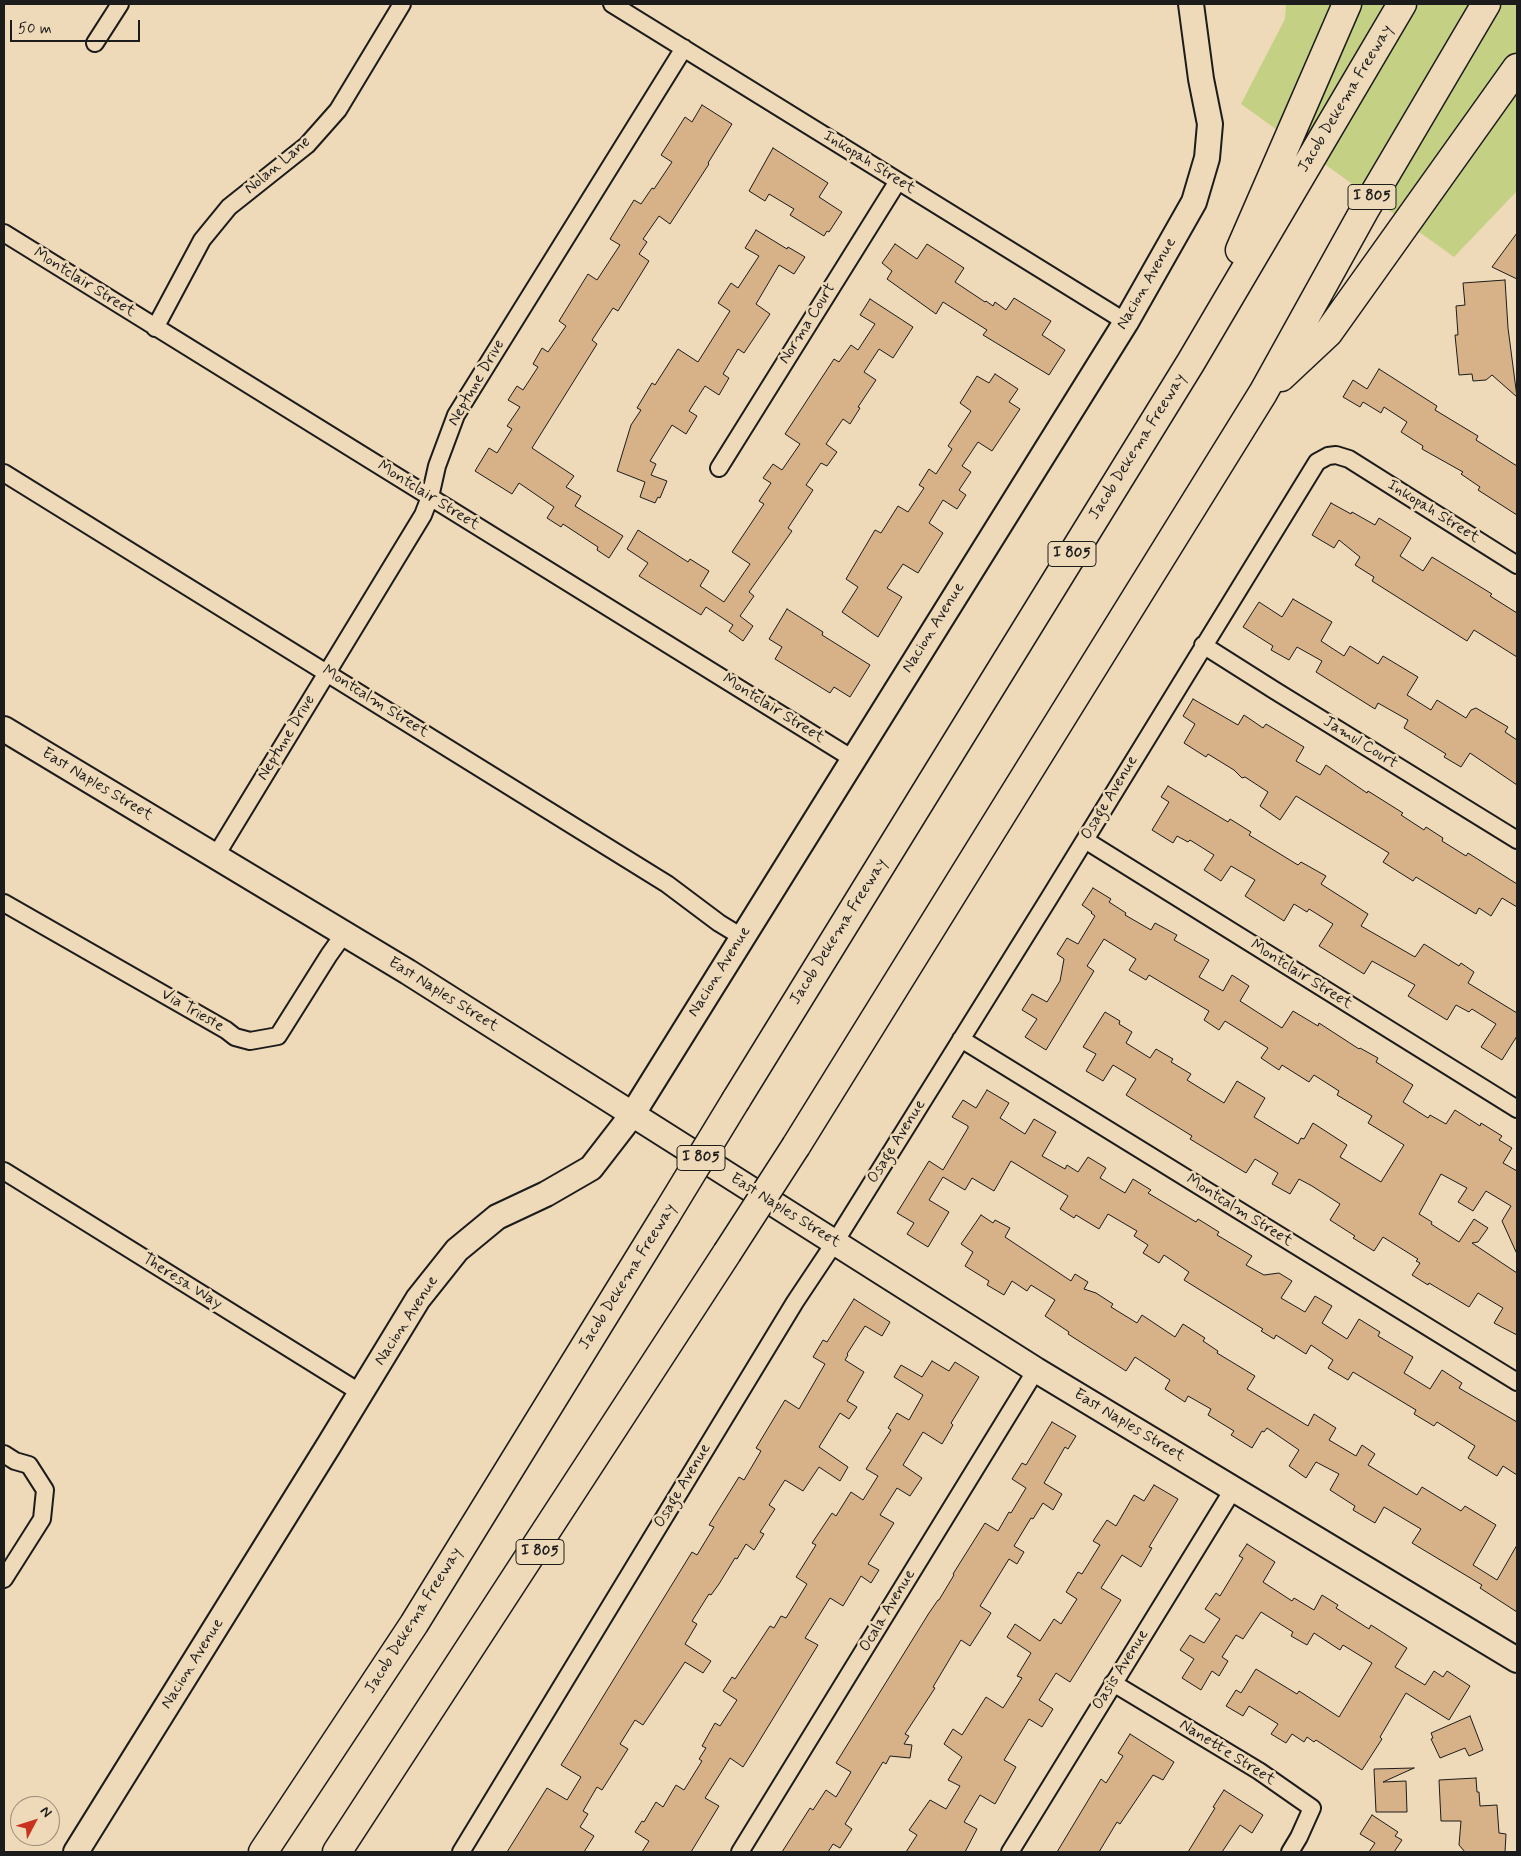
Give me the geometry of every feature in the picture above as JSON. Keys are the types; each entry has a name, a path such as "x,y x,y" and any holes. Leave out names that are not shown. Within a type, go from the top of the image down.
{"highway":[{"path":"1190,362 1348,4"},
{"name":"Jacob Dekema Freeway","path":"263,1852 414,1624 1190,362 1402,4"},
{"name":"I 805","path":"353,1852 796,1146 1263,393 1364,212 1486,4"},
{"path":"1263,393 1328,333 1517,68"},
{"path":"337,1852 728,1253"},
{"path":"283,1852 414,1624"}],"street":[{"path":"95,43 120,4"},
{"name":"Nolan Lane","path":"155,328 202,240 229,207 307,145 338,110 402,4"},
{"name":"Inkopah Street","path":"612,4 1126,322"},
{"name":"Nacion Avenue","path":"76,1852 418,1299 457,1250 497,1217 546,1194 592,1168 632,1115 1126,322 1194,202 1207,158 1210,124 1201,79 1191,4"},
{"name":"Neptune Drive","path":"215,857 422,517 430,497 437,466 456,415 684,48"},
{"name":"Norma Court","path":"719,468 898,181"},
{"name":"Montclair Street","path":"4,233 853,759"},
{"name":"Osage Avenue","path":"461,1852 795,1302 835,1242 1085,840 1317,462 1328,456 1336,455 1349,460"},
{"name":"Inkopah Street","path":"1349,460 1517,565"},
{"name":"Montcalm Street","path":"4,473 667,884 719,923 742,937"},
{"name":"Jamul Court","path":"1203,645 1517,840"},
{"name":"East Naples Street","path":"4,729 546,1058 632,1115 1036,1370 1517,1660"},
{"name":"Montclair Street","path":"1085,840 1517,1109"},
{"name":"Via Trieste","path":"4,904 226,1030 235,1037 250,1041 278,1036 344,934"},
{"name":"Montcalm Street","path":"961,1039 1517,1382"},
{"name":"Theresa Way","path":"4,1170 361,1393"},
{"name":"Ocala Avenue","path":"740,1852 1036,1370"},
{"path":"4,1454 15,1461 28,1465 45,1490 42,1519 4,1579"},
{"name":"Oasis Avenue","path":"1010,1852 1234,1488"},
{"name":"Nanette Street","path":"1113,1683 1259,1771 1312,1808 1290,1852"}],"green space":[{"path":"1286,4 1517,4 1517,191 1454,257 1241,104 1285,19"}],"building":[{"path":"702,105 732,124 709,164 670,224 659,216 643,239 647,242 639,254 649,261 618,311 613,308 592,340 597,344 532,448 574,476 566,487 581,496 575,506 623,536 609,558 597,550 598,547 563,524 561,527 547,518 554,507 519,483 512,494 475,471 489,448 497,453 512,429 507,426 520,407 508,400 517,386 523,390 538,367 533,364 542,348 548,352 566,326 559,321 588,274 597,280 620,245 610,239 634,200 641,204 652,188 654,189 672,162 661,155 685,117 692,122"},
{"path":"773,148 828,183 819,197 842,212 829,232 827,231 824,236 790,215 794,209 769,194 765,201 749,191"},
{"path":"756,230 787,249 788,247 805,257 794,274 779,265 756,304 770,314 744,353 738,349 723,374 729,378 719,395 705,386 689,411 697,416 686,434 672,425 650,461 656,464 651,475 667,481 660,498 658,497 655,503 640,497 645,482 617,471 631,425 641,410 637,408 652,383 655,385 678,349 698,362 730,311 718,303 731,283 738,288 759,256 745,248"},
{"path":"1517,233 1517,279 1492,267"},
{"path":"895,244 917,259 927,244 964,268 955,282 985,302 993,306 995,302 1006,310 1014,298 1051,321 1042,335 1065,350 1049,375 983,335 987,330 943,302 936,314 887,279 892,271 882,263"},
{"path":"1505,280 1508,328 1517,397 1492,375 1486,380 1473,381 1472,374 1459,375 1455,335 1458,335 1456,306 1465,305 1463,283"},
{"path":"870,299 913,327 893,358 879,349 864,372 876,380 858,407 860,408 850,424 843,419 826,444 837,452 827,466 821,463 806,485 813,490 788,528 792,531 749,592 754,596 740,616 753,626 743,641 729,631 733,625 706,607 701,615 639,576 648,563 627,549 638,530 688,562 690,559 709,571 700,586 724,602 750,564 732,552 764,504 759,501 771,483 763,478 773,464 782,470 800,444 785,434 834,359 839,362 851,345 858,350 875,324 860,315"},
{"path":"1379,369 1437,406 1435,410 1478,436 1476,440 1517,466 1517,515 1478,490 1480,487 1461,474 1463,472 1422,449 1423,446 1401,432 1407,422 1384,407 1381,413 1363,402 1360,407 1343,397 1353,380 1367,389"},
{"path":"995,374 1018,389 1009,402 1020,409 992,451 978,442 962,466 971,472 959,490 966,495 957,509 943,500 929,523 943,533 918,573 903,564 887,588 902,597 878,637 842,612 858,587 846,579 875,530 881,533 898,506 908,512 924,488 919,485 929,469 936,474 952,449 948,446 971,411 960,403 977,376 989,383"},
{"path":"1331,503 1375,525 1379,518 1411,538 1400,556 1423,571 1432,557 1492,594 1490,596 1517,613 1517,657 1474,630 1467,641 1372,581 1374,577 1355,565 1360,557 1339,540 1334,548 1312,535"},
{"path":"1293,599 1332,622 1321,641 1344,656 1350,646 1378,664 1383,656 1418,677 1407,695 1431,710 1437,700 1466,718 1471,710 1476,708 1508,727 1505,732 1517,740 1517,785 1470,753 1461,767 1444,757 1446,754 1404,728 1408,720 1378,703 1375,709 1316,672 1322,661 1297,647 1289,660 1271,650 1273,646 1243,627 1259,602 1282,617"},
{"path":"787,609 823,632 822,635 870,665 850,697 834,687 830,693 775,659 782,647 769,639"},
{"path":"1193,699 1238,725 1244,715 1263,728 1266,724 1304,747 1296,761 1320,775 1326,765 1367,793 1368,791 1403,813 1401,815 1424,830 1426,827 1443,838 1442,841 1466,856 1468,853 1517,884 1517,907 1502,898 1491,916 1479,908 1476,914 1416,877 1413,881 1383,862 1389,853 1296,796 1280,820 1260,806 1268,792 1245,777 1242,778 1234,770 1208,754 1206,757 1184,743 1195,724 1183,716"},
{"path":"1168,786 1228,822 1230,819 1251,832 1249,835 1298,865 1301,862 1326,876 1321,884 1368,914 1361,926 1415,957 1424,944 1459,966 1461,963 1474,972 1468,983 1517,1013 1517,1036 1502,1060 1481,1047 1496,1024 1472,1009 1469,1012 1456,1005 1447,1020 1408,996 1415,985 1372,961 1364,974 1319,946 1333,924 1309,909 1307,912 1294,904 1284,921 1245,896 1255,880 1231,866 1221,881 1204,870 1214,855 1190,840 1188,842 1177,836 1173,843 1152,830 1169,802 1161,797"},
{"path":"1093,888 1111,899 1109,902 1126,913 1125,915 1151,930 1155,923 1177,935 1174,940 1209,960 1199,977 1223,991 1232,975 1249,986 1240,1001 1282,1028 1293,1011 1318,1026 1319,1023 1359,1049 1378,1058 1376,1062 1413,1085 1403,1102 1428,1118 1430,1115 1446,1124 1455,1110 1480,1126 1481,1123 1502,1136 1499,1140 1512,1148 1503,1163 1517,1171 1517,1254 1502,1221 1511,1206 1486,1191 1473,1211 1458,1202 1467,1188 1441,1174 1419,1214 1459,1242 1474,1219 1488,1228 1478,1242 1472,1243 1517,1273 1517,1335 1494,1323 1503,1308 1478,1293 1469,1307 1412,1275 1420,1263 1416,1261 1418,1259 1383,1237 1374,1251 1353,1238 1355,1236 1330,1220 1340,1204 1312,1186 1299,1179 1290,1194 1272,1184 1278,1173 1255,1159 1246,1173 1190,1139 1192,1136 1126,1095 1136,1079 1113,1065 1103,1081 1086,1071 1096,1054 1083,1047 1105,1012 1120,1021 1119,1024 1132,1032 1126,1043 1150,1058 1156,1049 1173,1059 1171,1062 1191,1074 1187,1080 1224,1103 1237,1081 1265,1098 1254,1117 1298,1144 1301,1138 1304,1139 1313,1123 1347,1145 1340,1157 1381,1182 1404,1145 1368,1123 1372,1116 1337,1095 1339,1091 1314,1075 1309,1082 1282,1065 1279,1070 1261,1058 1268,1048 1225,1021 1219,1030 1204,1020 1209,1011 1149,975 1146,980 1129,970 1136,959 1104,939 1087,966 1094,971 1046,1050 1025,1037 1037,1019 1022,1010 1032,994 1047,1002 1060,981 1064,959 1057,954 1067,938 1078,944 1095,916 1082,905"},
{"path":"987,1090 1009,1103 1000,1118 1025,1134 1034,1119 1056,1132 1042,1156 1065,1169 1067,1165 1078,1172 1088,1157 1106,1168 1100,1178 1125,1193 1133,1179 1151,1190 1148,1193 1196,1222 1198,1219 1219,1232 1217,1235 1252,1256 1246,1265 1264,1275 1279,1273 1292,1281 1281,1298 1305,1312 1315,1296 1332,1306 1322,1323 1347,1339 1359,1319 1380,1332 1378,1336 1413,1357 1404,1373 1430,1389 1442,1370 1462,1383 1459,1388 1517,1422 1517,1475 1503,1466 1497,1476 1468,1458 1475,1446 1437,1422 1434,1426 1414,1414 1416,1410 1353,1372 1348,1380 1328,1368 1333,1360 1311,1345 1306,1354 1276,1335 1274,1339 1261,1331 1263,1329 1184,1280 1189,1272 1164,1255 1159,1263 1143,1253 1148,1245 1134,1236 1137,1231 1108,1214 1099,1229 1076,1215 1074,1218 1060,1209 1068,1196 1011,1161 994,1191 972,1178 965,1190 943,1177 929,1200 949,1212 928,1247 907,1234 914,1223 897,1213 929,1161 943,1170 968,1128 968,1126 952,1117 963,1100 976,1108"},
{"path":"981,1215 993,1223 995,1220 1010,1228 1005,1237 1071,1281 1075,1274 1088,1282 1084,1289 1096,1293 1113,1304 1111,1307 1137,1323 1142,1315 1175,1337 1183,1324 1205,1338 1203,1341 1218,1351 1217,1353 1255,1376 1247,1389 1308,1426 1314,1414 1336,1428 1329,1440 1356,1456 1362,1445 1375,1454 1368,1465 1417,1495 1422,1487 1461,1511 1465,1506 1496,1525 1473,1565 1497,1580 1517,1545 1517,1612 1480,1588 1482,1585 1412,1543 1421,1529 1384,1507 1375,1523 1353,1510 1355,1506 1330,1490 1339,1474 1316,1462 1306,1478 1289,1466 1299,1450 1267,1428 1264,1432 1262,1431 1252,1448 1231,1435 1234,1431 1208,1415 1211,1409 1188,1396 1185,1402 1165,1389 1170,1380 1135,1357 1126,1371 1068,1334 1069,1332 1045,1316 1055,1300 1031,1285 1027,1291 1012,1281 1004,1295 987,1285 989,1281 965,1266 973,1252 961,1244"},
{"path":"854,1299 890,1322 882,1336 865,1326 845,1360 864,1372 847,1401 857,1407 849,1419 840,1413 819,1447 848,1467 840,1481 819,1467 803,1491 785,1480 769,1505 775,1509 760,1532 764,1534 754,1550 746,1544 711,1595 709,1594 692,1621 697,1624 685,1644 711,1661 703,1673 685,1662 643,1725 635,1720 620,1744 628,1749 602,1790 597,1787 583,1811 588,1814 580,1827 594,1836 584,1852 507,1852 547,1788 567,1800 581,1777 561,1765 692,1552 697,1555 714,1527 709,1525 739,1477 744,1480 761,1451 756,1448 785,1400 799,1409 825,1364 813,1357 823,1340 827,1342"},
{"path":"932,1361 949,1371 955,1362 979,1377 951,1423 953,1425 942,1444 923,1432 903,1465 922,1478 910,1496 897,1488 880,1515 894,1523 868,1564 879,1570 871,1583 861,1576 843,1606 830,1598 805,1638 818,1645 755,1748 743,1767 730,1758 705,1798 719,1806 691,1852 642,1852 649,1841 635,1832 642,1821 644,1822 656,1802 663,1807 676,1785 684,1790 702,1761 699,1759 706,1748 702,1746 715,1723 720,1726 737,1700 723,1691 732,1677 735,1679 770,1626 774,1628 781,1616 786,1618 807,1584 796,1577 816,1545 812,1543 832,1513 836,1516 851,1492 863,1500 878,1476 866,1469 891,1430 888,1428 897,1413 909,1420 923,1395 894,1377 901,1365 922,1377"},
{"path":"1052,1422 1076,1436 1068,1449 1065,1447 1044,1483 1062,1494 1053,1510 1043,1503 1033,1519 1031,1518 1014,1546 1024,1552 1017,1564 1009,1559 980,1606 991,1613 970,1646 961,1640 933,1687 935,1688 905,1734 909,1736 904,1744 912,1745 910,1758 890,1756 886,1764 883,1762 845,1824 852,1829 840,1848 833,1844 828,1852 782,1852 810,1808 813,1810 826,1790 836,1797 851,1772 836,1763 929,1613 939,1600 985,1523 998,1531 1009,1512 1011,1513 1026,1488 1012,1479 1022,1463 1026,1465"},
{"path":"1154,1485 1178,1499 1149,1547 1152,1548 1141,1567 1122,1555 1101,1588 1121,1600 1070,1682 1056,1673 1039,1700 1053,1709 1042,1727 1029,1719 1004,1760 1016,1767 995,1804 980,1795 964,1822 977,1829 965,1852 906,1852 917,1835 909,1830 930,1800 946,1809 960,1786 948,1780 962,1757 944,1744 953,1729 962,1735 986,1697 1003,1708 1022,1678 1017,1676 1031,1653 1007,1637 1015,1624 1040,1641 1054,1619 1061,1624 1077,1599 1066,1592 1078,1572 1082,1574 1100,1545 1093,1541 1107,1520 1116,1526 1134,1495 1144,1501"},
{"path":"1247,1544 1275,1562 1263,1582 1292,1601 1294,1598 1314,1610 1322,1595 1338,1605 1336,1608 1369,1629 1371,1625 1407,1648 1395,1667 1425,1685 1434,1671 1443,1677 1447,1671 1470,1686 1449,1720 1406,1693 1380,1737 1382,1739 1362,1770 1316,1740 1314,1742 1307,1737 1304,1742 1292,1734 1286,1743 1271,1734 1278,1724 1249,1706 1243,1716 1226,1706 1236,1690 1241,1693 1256,1669 1297,1694 1299,1691 1339,1717 1372,1663 1343,1645 1340,1650 1314,1633 1307,1645 1291,1636 1293,1632 1261,1612 1243,1639 1236,1635 1222,1657 1228,1661 1219,1676 1212,1671 1201,1690 1182,1678 1194,1659 1180,1650 1190,1635 1204,1643 1220,1619 1205,1609 1216,1593 1220,1596 1243,1558 1239,1556"},
{"path":"1470,1716 1483,1750 1469,1756 1465,1748 1440,1758 1431,1739 1433,1738 1431,1733"},
{"path":"1130,1734 1174,1762 1163,1780 1153,1775 1120,1824 1117,1822 1099,1852 1057,1852 1101,1779 1106,1783 1123,1756 1118,1753"},
{"path":"1414,1768 1383,1782 1406,1781 1407,1812 1376,1812 1374,1769"},
{"path":"1476,1778 1480,1806 1497,1805 1499,1833 1506,1834 1505,1852 1465,1852 1459,1845 1461,1821 1441,1821 1439,1780"},
{"path":"1224,1790 1263,1815 1252,1833 1240,1825 1222,1852 1188,1852 1215,1808 1213,1807"},
{"path":"1372,1815 1398,1832 1395,1836 1402,1840 1394,1852 1369,1852 1375,1843 1360,1834"}]}
